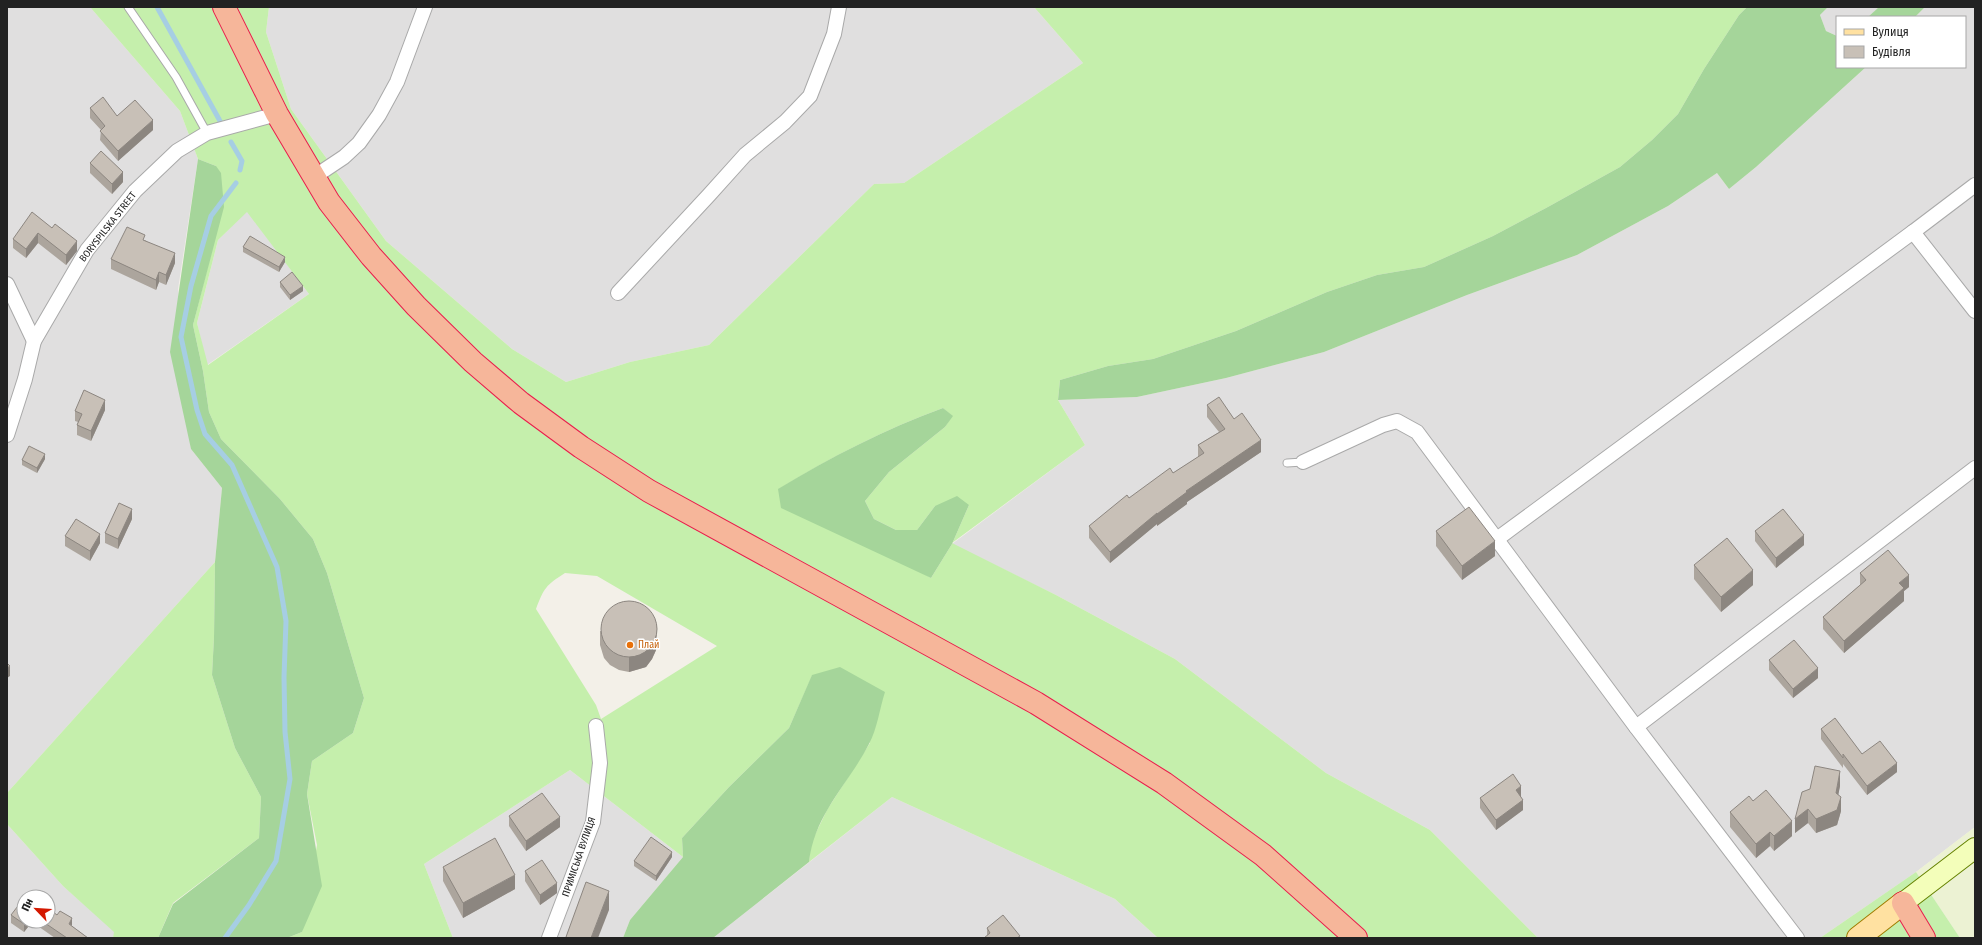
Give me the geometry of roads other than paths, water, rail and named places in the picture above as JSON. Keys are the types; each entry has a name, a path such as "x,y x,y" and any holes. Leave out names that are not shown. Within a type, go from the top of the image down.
{"highway":[{"path":"224,7 277,114 329,202 371,256 416,306 473,362 521,403 581,447 649,492 729,537 1036,703 1164,783 1263,855 1356,938"},
{"path":"1903,903 1924,938"}],"main road":[{"path":"1858,938 1975,848"}],"street":[{"path":"314,177 344,157 354,147 379,115 397,82 425,7"},
{"path":"618,293 710,196 744,155 785,122 810,96 834,34 839,7"},
{"name":"BORYSPILSKA STREET","path":"7,435 26,379 34,341 87,250 135,191 177,150 207,133 277,114"},
{"path":"1497,540 1975,185"},
{"path":"1913,232 1975,311"},
{"path":"7,284 34,341"},
{"path":"1303,462 1376,428 1397,421 1417,432 1636,727 1797,938"},
{"path":"1636,727 1975,468"},
{"name":"ПРИМІСЬКА ВУЛИЦЯ","path":"549,938 593,822 600,763 596,726"}],"lane":[{"path":"128,7 176,78 207,133"},
{"path":"1287,464 1303,462"}],"waterway":[{"path":"157,7 220,121"},
{"path":"231,142 242,161 240,170"},
{"path":"225,938 249,905 276,861 290,779 285,732 284,677 286,621 277,567 232,465 205,434 197,410 181,337 191,286 211,216 236,183"}],"place":[{"name":"Плай","path":"630,645"}]}
